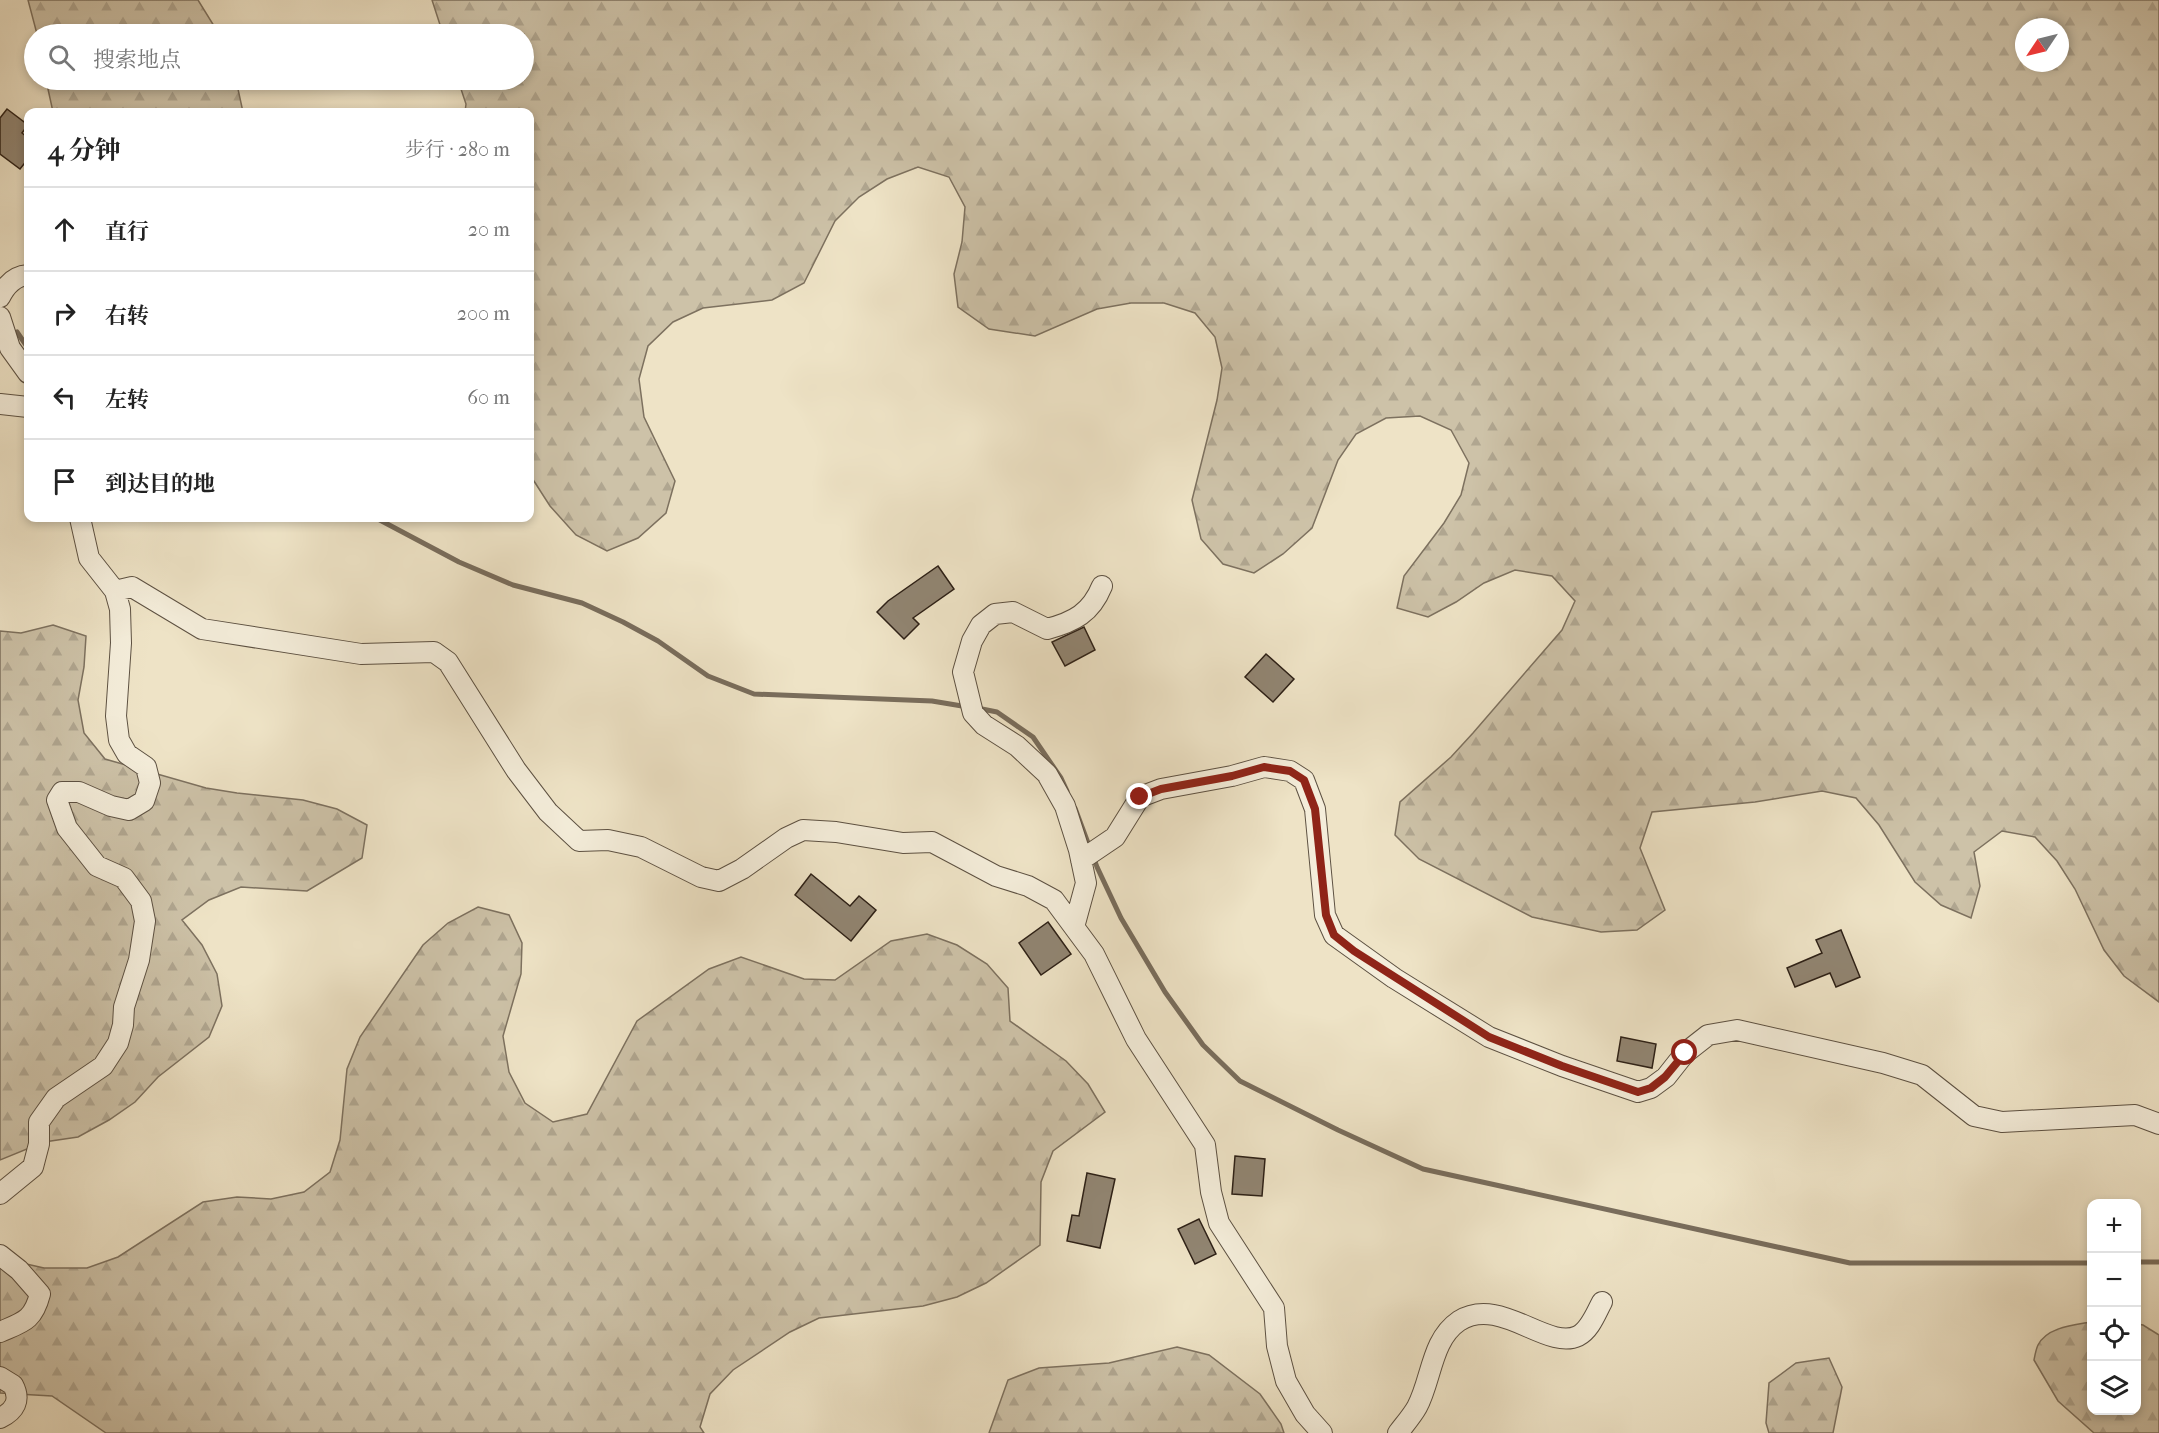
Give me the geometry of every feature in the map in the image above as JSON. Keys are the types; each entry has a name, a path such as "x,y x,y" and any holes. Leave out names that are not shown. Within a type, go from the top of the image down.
{"street":[{"path":"0,297 7,284 24,275"},
{"path":"0,317 10,348 24,367"},
{"path":"0,404 24,407"},
{"path":"0,1194 33,1167 39,1144 39,1122 56,1098 103,1066 118,1043 123,1025 124,1007 139,960 145,921 141,901 124,878 97,866 67,828 57,800 62,792 79,792 111,806 129,810 144,801 150,783 146,767 128,754 119,740 116,716 121,642 120,609 115,591 89,558 81,522"},
{"path":"1074,927 1091,854 1047,774 1017,746 984,725 971,706 963,672 972,641 981,625 995,614 1014,612 1047,629 1065,624 1080,616 1096,602 1102,586"},
{"path":"115,591 132,587 202,629 227,634 361,654 434,652 448,662 516,770 548,812 579,841 608,840 640,848 701,877 719,881 742,869 786,838 803,830 836,832 903,843 932,842 996,876 1028,886 1054,900 1094,954 1136,1039 1205,1145 1211,1192 1219,1223 1274,1308 1276,1346 1286,1381 1305,1414 1322,1433"},
{"path":"1091,854 1115,837 1140,797 1161,789 1232,776 1264,767 1290,771 1304,780 1315,809 1326,915 1334,935 1395,978 1489,1037 1562,1066 1638,1092 1651,1088 1665,1077 1685,1053 1708,1035 1737,1030 1883,1063 1922,1075 1974,1116 2002,1122 2135,1115 2159,1124"},
{"path":"0,1255 19,1270 39,1294 36,1308 28,1319 0,1332"},
{"path":"1398,1433 1417,1407 1441,1340 1458,1322 1475,1314 1506,1317 1557,1338 1578,1336 1590,1324 1602,1302"},
{"path":"0,1377 13,1385 17,1398 13,1410 0,1418"}],"green space":[{"path":"28,0 198,0 213,24 34,24"},
{"path":"432,0 2159,0 2159,1002 2124,976 2104,950 2075,889 2057,861 2035,837 2002,831 1974,852 1980,886 1971,918 1941,905 1915,882 1879,825 1856,798 1822,791 1755,802 1652,812 1640,848 1665,910 1637,930 1601,932 1532,917 1419,859 1395,835 1400,802 1451,757 1473,733 1562,630 1575,601 1552,576 1515,570 1484,583 1428,617 1397,608 1404,576 1444,523 1461,495 1469,463 1451,430 1420,416 1386,418 1356,434 1338,460 1312,528 1283,554 1254,573 1223,564 1201,539 1192,500 1217,400 1222,368 1215,337 1195,313 1164,303 1131,303 1097,309 1035,336 989,329 958,307 954,274 962,242 965,207 949,177 918,167 887,179 859,197 835,221 804,283 772,300 703,308 673,322 648,346 639,379 644,417 675,481 666,513 638,538 607,551 576,535 550,506 534,481 534,108 466,108 461,90 534,90 534,24 440,24"},
{"path":"48,90 238,90 242,108 52,108"},
{"path":"53,625 86,636 84,667 78,700 84,733 105,759 206,788 303,800 337,809 367,825 362,858 307,891 241,887 209,900 182,920 202,945 217,974 222,1006 209,1037 158,1077 135,1102 109,1120 78,1137 44,1142 0,1160 0,631 21,633"},
{"path":"478,907 509,915 522,943 521,974 503,1036 509,1072 525,1103 553,1122 587,1114 637,1021 709,969 741,957 804,979 835,980 891,941 927,934 957,945 987,964 1008,988 1010,1021 1066,1061 1088,1084 1105,1112 1053,1151 1041,1182 1040,1245 986,1283 957,1297 923,1306 819,1318 790,1332 733,1370 710,1394 700,1427 704,1433 106,1433 52,1396 0,1393 0,1258 44,1268 87,1268 118,1257 203,1202 237,1197 271,1199 304,1192 330,1172 340,1140 347,1069 360,1037 423,945 448,923"},
{"path":"2087,1323 2087,1415 2141,1415 2141,1325 2159,1335 2159,1433 2094,1433 2058,1401 2034,1360 2037,1347 2042,1339 2054,1331"},
{"path":"1177,1347 1209,1355 1260,1394 1281,1424 1284,1433 989,1433 1008,1380 1039,1368 1109,1363"},
{"path":"1829,1358 1842,1387 1833,1433 1769,1433 1766,1423 1769,1383 1796,1363"}],"building":[{"path":"7,109 24,122 22,133 24,135 24,164 20,169 0,154 0,118"},
{"path":"938,566 954,589 913,618 919,624 904,639 877,612 888,601"},
{"path":"1084,627 1095,650 1065,666 1052,642"},
{"path":"1266,654 1294,679 1273,702 1245,677"},
{"path":"811,874 850,906 859,896 876,910 851,941 795,895"},
{"path":"1048,922 1071,954 1041,975 1019,943"},
{"path":"1841,930 1860,977 1836,987 1830,973 1795,987 1787,968 1822,953 1816,940"},
{"path":"1621,1037 1656,1044 1652,1068 1617,1061"},
{"path":"1235,1156 1265,1159 1262,1196 1232,1194"},
{"path":"1087,1173 1115,1179 1100,1248 1067,1241 1072,1215 1079,1216"},
{"path":"1199,1219 1216,1254 1195,1264 1178,1229"}],"waterway":[{"path":"17,332 24,342"},
{"path":"384,522 459,562 513,585 582,603 623,622 658,641 708,676 754,694 932,701 968,707"},
{"path":"977,708 997,712 1033,737 1061,778 1067,791"},
{"path":"1075,808 1097,867 1121,918 1165,992 1203,1045 1240,1081 1423,1169 1850,1263 2087,1263"},
{"path":"2141,1262 2159,1262"}],"route":[{"path":"1140,797 1161,789 1232,776 1264,767 1290,771 1304,780 1315,809 1326,915 1334,935 1354,951 1489,1037 1562,1066 1638,1092 1651,1088 1665,1077 1685,1053"}]}
